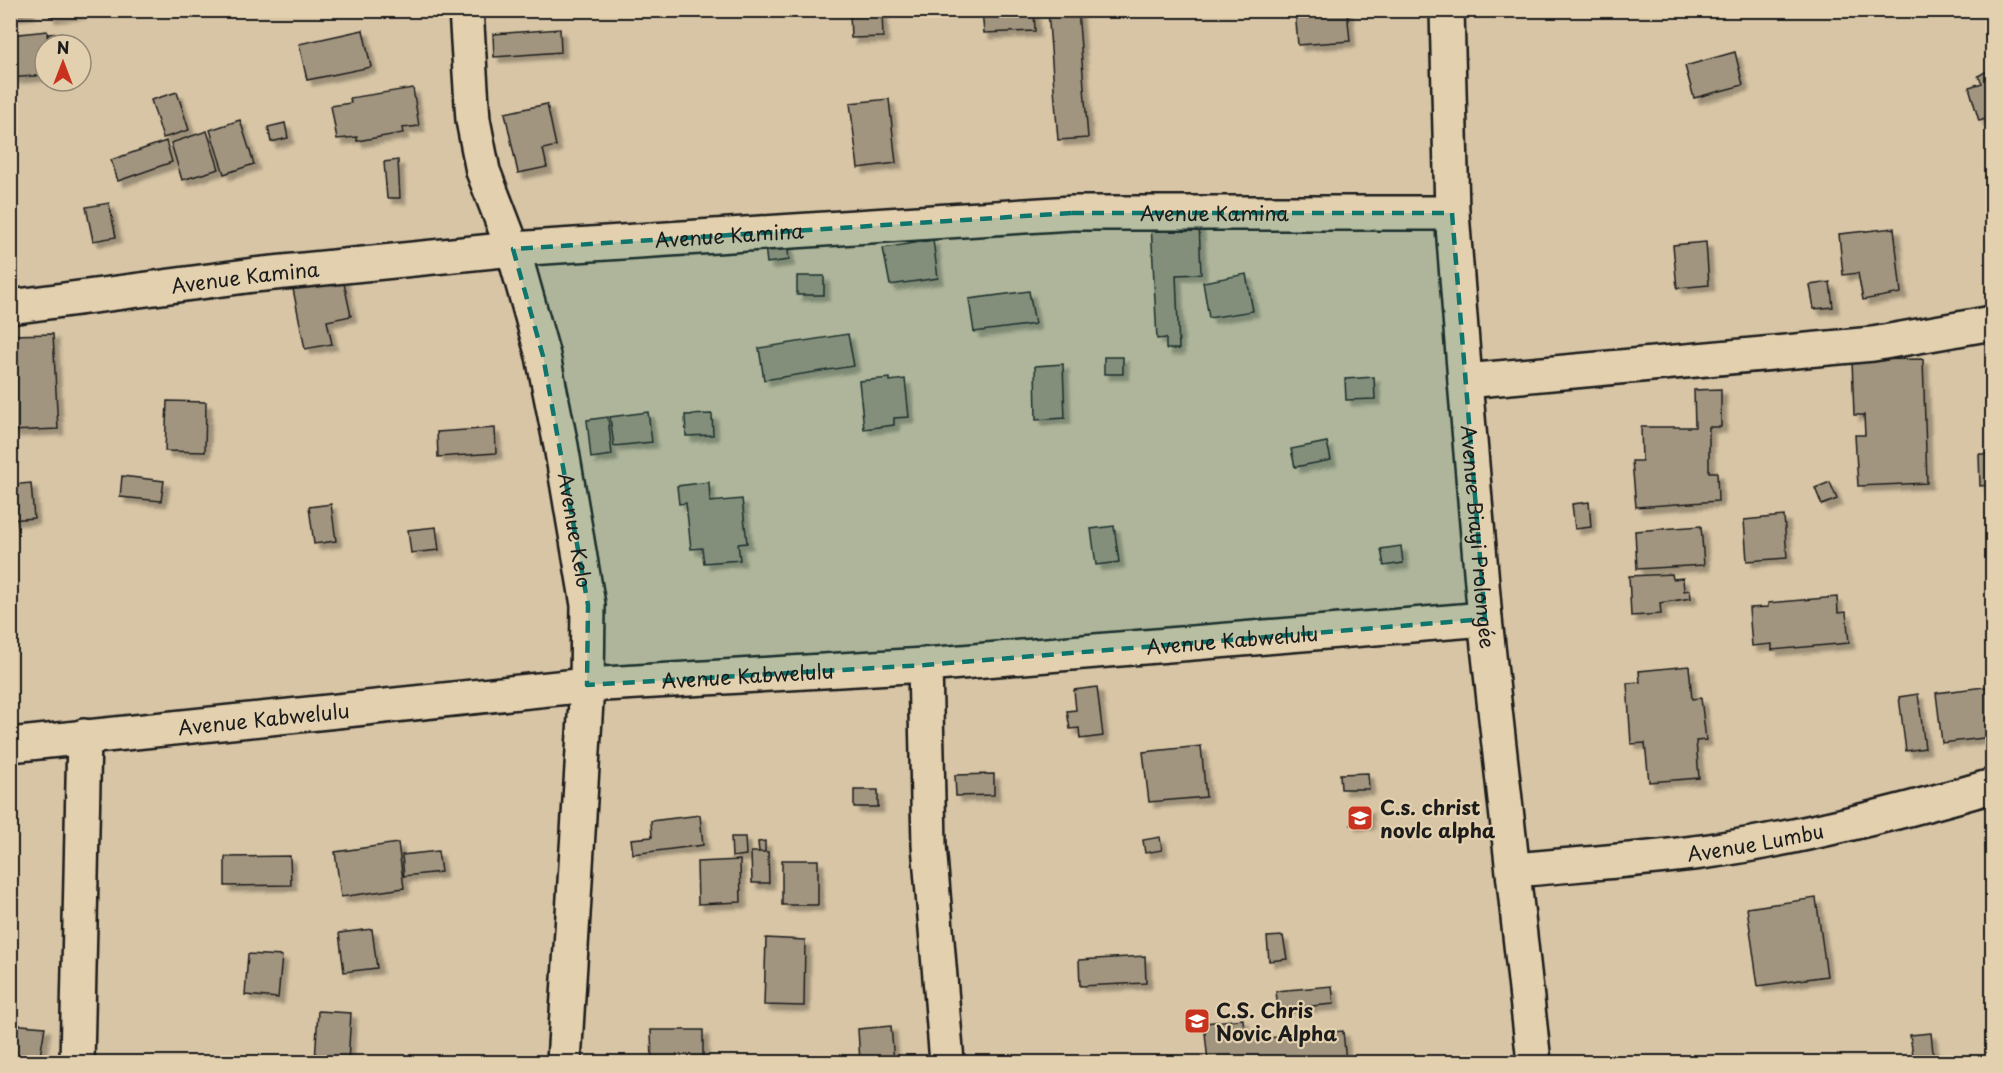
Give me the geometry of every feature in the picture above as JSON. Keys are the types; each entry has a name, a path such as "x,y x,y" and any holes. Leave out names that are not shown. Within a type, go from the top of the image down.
{"street":[{"name":"Avenue Kelo","path":"466,10 473,120 483,171 513,249 543,356 588,605 587,685 564,1062"},
{"name":"Avenue Biayi Prolongée","path":"1447,10 1452,213 1465,381 1485,620 1534,1062"},
{"name":"Avenue Kamina","path":"10,307 254,275 513,249 1072,213 1452,213"},
{"path":"1465,381 1873,344 1992,323"},
{"name":"Avenue Kabwelulu","path":"10,745 587,685 925,665 1485,620"},
{"path":"925,665 929,846 947,1062"},
{"path":"76,1062 84,736"},
{"name":"Avenue Lumbu","path":"1514,870 1708,851 1769,841 1915,808 1992,786"}],"highlighted area":[{"path":"1072,213 1452,213 1485,619 925,665 587,685 588,605 543,356 513,249"}],"building":[{"path":"11,10 29,10 29,13 12,15"},
{"path":"49,10 79,10 80,13 50,17"},
{"path":"882,10 883,37 851,38 850,12"},
{"path":"982,10 1034,10 1035,31 984,33"},
{"path":"1048,10 1078,10 1088,138 1058,140"},
{"path":"1295,10 1347,10 1350,41 1298,45"},
{"path":"560,29 561,52 494,57 493,34"},
{"path":"363,30 371,67 307,80 299,44"},
{"path":"47,31 47,33 33,33 33,76 10,78 10,35"},
{"path":"1735,52 1743,85 1694,98 1685,66"},
{"path":"1992,68 1992,117 1979,121 1969,87 1982,83 1978,76"},
{"path":"413,88 419,126 402,128 403,133 357,141 357,137 337,139 331,106 351,103 350,98"},
{"path":"177,92 189,130 163,138 151,100"},
{"path":"889,99 896,163 858,168 850,103"},
{"path":"547,104 556,146 543,149 547,167 518,173 505,113"},
{"path":"240,120 254,164 224,174 210,130"},
{"path":"285,123 288,138 271,142 268,127"},
{"path":"207,131 219,169 182,180 171,143"},
{"path":"166,141 172,162 118,181 111,160"},
{"path":"398,160 400,198 387,198 384,162"},
{"path":"109,203 116,237 93,241 86,207"},
{"path":"1199,223 1201,274 1176,275 1179,349 1166,349 1166,338 1157,339 1151,224"},
{"path":"1894,228 1901,293 1863,300 1858,273 1843,275 1839,234"},
{"path":"933,240 938,278 890,285 883,248"},
{"path":"1706,242 1709,285 1677,288 1673,245"},
{"path":"787,243 789,260 767,263 765,246"},
{"path":"342,274 351,316 327,321 332,344 305,349 292,284"},
{"path":"1246,274 1253,311 1209,318 1203,282"},
{"path":"797,276 824,276 824,295 797,295"},
{"path":"1830,282 1833,307 1814,309 1810,285"},
{"path":"1029,291 1035,324 974,332 969,299"},
{"path":"53,334 58,429 10,431 10,335"},
{"path":"848,334 854,366 764,380 759,348"},
{"path":"1104,357 1123,357 1123,374 1104,374"},
{"path":"1923,359 1927,483 1858,486 1855,435 1865,435 1864,415 1854,415 1852,360"},
{"path":"1063,364 1065,418 1036,420 1035,366"},
{"path":"1374,377 1375,399 1346,400 1345,379"},
{"path":"890,378 890,381 905,379 909,417 894,418 894,425 864,429 859,381"},
{"path":"1721,389 1721,427 1709,427 1709,472 1717,472 1718,501 1636,507 1632,461 1642,461 1641,427 1695,427 1694,390"},
{"path":"167,401 206,402 205,452 165,451"},
{"path":"648,412 652,442 614,446 610,417"},
{"path":"712,414 713,435 686,436 685,415"},
{"path":"608,417 612,455 591,458 587,420"},
{"path":"495,428 496,453 438,457 437,432"},
{"path":"1327,442 1331,460 1295,467 1291,449"},
{"path":"1979,454 1992,454 1992,499 1990,485 1980,486"},
{"path":"122,476 164,481 161,501 120,497"},
{"path":"709,482 710,502 742,499 747,543 738,544 740,560 704,563 702,548 691,549 686,503 679,504 677,486"},
{"path":"1830,482 1837,499 1822,505 1815,488"},
{"path":"31,483 34,518 10,520 10,485"},
{"path":"1589,502 1591,527 1575,529 1572,504"},
{"path":"331,504 336,541 314,544 309,507"},
{"path":"1784,516 1787,558 1747,561 1744,520"},
{"path":"1114,526 1119,562 1096,565 1091,529"},
{"path":"1701,526 1704,565 1637,569 1635,531"},
{"path":"436,527 439,550 411,553 408,530"},
{"path":"1401,546 1403,563 1384,566 1381,549"},
{"path":"1672,574 1673,579 1683,578 1684,591 1690,590 1691,598 1660,603 1661,614 1631,616 1629,576"},
{"path":"1837,597 1838,613 1846,612 1849,643 1772,650 1772,644 1752,646 1749,608 1768,607 1768,603"},
{"path":"1689,666 1692,699 1701,698 1706,740 1696,741 1699,778 1649,782 1645,743 1631,744 1627,683 1640,682 1639,671"},
{"path":"1992,686 1992,737 1942,743 1936,693"},
{"path":"1097,687 1103,736 1080,739 1079,728 1070,729 1067,711 1076,710 1074,690"},
{"path":"1918,694 1925,748 1906,751 1899,697"},
{"path":"1201,746 1206,797 1149,802 1143,752"},
{"path":"1368,773 1369,789 1341,789 1340,774"},
{"path":"994,774 994,795 956,796 955,775"},
{"path":"854,790 878,790 878,807 854,807"},
{"path":"1368,808 1369,824 1351,825 1351,809"},
{"path":"700,815 703,845 633,854 631,839 652,837 651,821"},
{"path":"731,837 745,837 746,855 732,857"},
{"path":"1160,837 1162,850 1145,853 1143,840"},
{"path":"765,841 765,852 759,852 758,842"},
{"path":"398,843 404,888 341,897 335,852"},
{"path":"438,851 441,872 404,876 402,855"},
{"path":"751,852 768,852 769,883 752,883"},
{"path":"290,856 291,885 225,886 225,857"},
{"path":"740,860 741,902 698,904 697,862"},
{"path":"782,860 818,860 818,905 782,905"},
{"path":"1816,898 1827,976 1758,986 1747,908"},
{"path":"372,929 377,968 344,972 339,933"},
{"path":"1283,936 1287,959 1269,961 1267,937"},
{"path":"766,938 805,940 804,1006 764,1005"},
{"path":"248,954 282,956 278,998 245,995"},
{"path":"1145,956 1146,983 1080,986 1079,960"},
{"path":"1332,986 1334,1004 1278,1009 1276,991"},
{"path":"318,1011 351,1013 348,1062 315,1062"},
{"path":"1243,1019 1245,1040 1343,1031 1346,1062 1208,1062 1204,1023"},
{"path":"10,1024 45,1027 39,1062 10,1062"},
{"path":"891,1026 894,1062 860,1062 858,1029"},
{"path":"651,1030 703,1030 703,1062 652,1062"},
{"path":"1931,1033 1934,1062 1914,1062 1910,1035"}],"place":[{"name":"C.s. christ novlc alpha","path":"1360,818"},
{"name":"C.S. Chris Novic Alpha","path":"1197,1021"}]}
